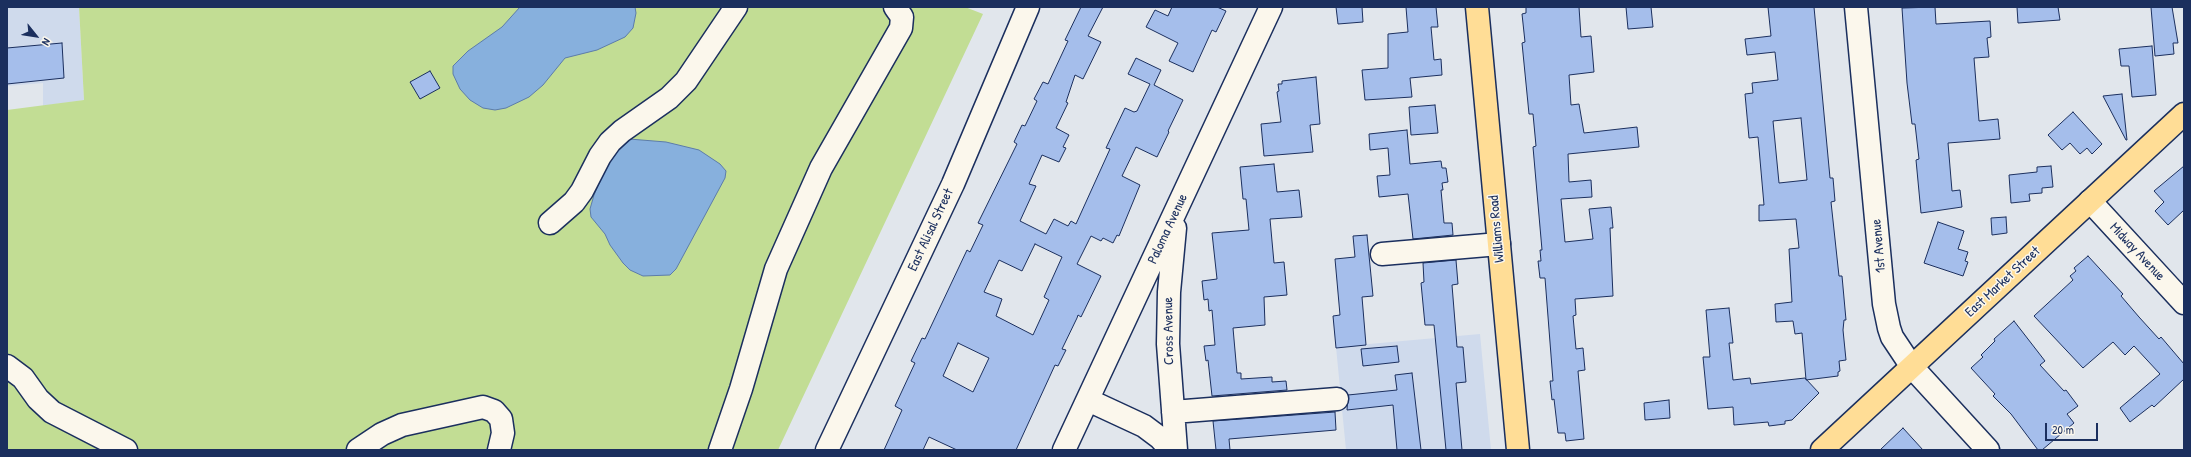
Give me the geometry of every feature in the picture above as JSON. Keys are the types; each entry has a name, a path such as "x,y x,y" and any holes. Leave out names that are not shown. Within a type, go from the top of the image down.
{"main road":[{"name":"Williams Road","path":"1477,7 1518,450"},
{"name":"East Market Street","path":"1822,450 2184,114"}],"street":[{"path":"550,223 565,211 578,196 600,156 610,142 622,131 669,98 686,81 736,7"},
{"path":"720,450 741,389 776,269 820,168 901,28 902,17 895,7"},
{"name":"Paloma Avenue","path":"1064,450 1271,7"},
{"name":"1st Avenue","path":"1856,7 1886,318 1892,337 1912,366 1988,450"},
{"name":"East Alisal Street","path":"827,450 953,184 1020,10"},
{"name":"Midway Avenue","path":"2090,201 2184,303"},
{"name":"Cross Avenue","path":"1176,213 1168,318 1176,450"},
{"path":"1382,254 1499,244"},
{"path":"7,366 23,378 38,399 52,412 126,450"},
{"path":"1173,412 1337,399"},
{"path":"1088,400 1144,426 1160,438 1171,450"},
{"path":"358,450 382,434 402,425 482,407 494,411 501,419 504,433 500,450"}],"shaded area":[{"path":"7,7 79,7 84,100 43,106 43,83 7,86"},
{"path":"1480,334 1491,450 1346,450 1336,347"}],"green space":[{"path":"79,7 965,7 983,14 778,450 7,450 7,110 84,100"}],"water":[{"path":"520,7 635,7 636,13 633,28 625,37 597,50 565,58 543,85 529,97 506,108 495,110 483,108 470,100 460,89 453,74 453,66 468,51 502,27"},
{"path":"629,139 666,142 699,150 720,164 726,171 725,178 676,269 670,275 643,276 630,270 623,263 610,245 605,234 591,217 590,209 594,195 610,157"}],"building":[{"path":"1081,7 1103,7 1088,36 1101,42 1083,79 1075,75 1066,102 1068,103 1056,128 1069,135 1063,147 1066,148 1059,162 1042,155 1029,184 1036,186 1020,221 1046,234 1054,219 1068,226 1071,221 1076,224 1110,149 1106,148 1125,108 1134,112 1137,111 1150,84 1128,74 1136,58 1161,70 1154,85 1183,100 1168,131 1169,132 1157,157 1136,147 1122,176 1140,185 1119,236 1117,235 1113,243 1103,238 1101,241 1091,236 1077,264 1101,276 1081,317 1078,315 1062,349 1066,350 1058,366 1055,365 1016,450 957,450 929,437 923,450 884,450 902,410 895,406 915,363 911,361 922,338 925,339 967,250 970,252 983,225 978,223 1017,144 1014,142 1022,125 1025,126 1037,101 1034,99 1043,82 1048,84 1068,41 1065,40","holes":["1035,244 1062,257 1044,297 1049,300 1033,335 996,316 1002,299 984,292 999,260 1022,271","958,343 989,358 973,392 943,376"]},
{"path":"1172,7 1217,7 1226,11 1216,32 1212,30 1193,72 1169,61 1178,43 1146,27 1155,10 1168,16"},
{"path":"1336,7 1362,7 1363,22 1338,24"},
{"path":"1406,7 1436,7 1438,27 1431,27 1434,60 1441,59 1442,75 1410,78 1412,97 1365,100 1362,70 1388,68 1388,34 1408,32"},
{"path":"1526,7 1579,7 1581,37 1591,36 1594,72 1569,75 1571,105 1579,104 1584,133 1637,127 1639,147 1568,154 1569,182 1591,180 1592,197 1561,199 1565,242 1593,239 1589,209 1611,207 1613,228 1610,228 1613,296 1575,299 1576,315 1573,316 1576,349 1583,348 1585,370 1578,371 1584,439 1566,441 1565,433 1558,433 1554,399 1552,400 1550,381 1553,381 1545,278 1540,278 1538,261 1541,261 1540,250 1542,250 1533,147 1536,146 1533,114 1529,114 1522,43 1525,42 1522,14 1526,13"},
{"path":"1626,7 1651,7 1653,27 1628,29"},
{"path":"1768,7 1814,7 1830,178 1833,178 1835,201 1831,202 1839,276 1842,276 1846,320 1844,320 1843,330 1846,360 1839,361 1840,371 1838,372 1838,376 1806,380 1802,333 1795,334 1793,321 1776,322 1775,304 1792,302 1789,249 1799,248 1796,219 1759,221 1759,205 1764,205 1758,137 1749,138 1745,94 1753,93 1752,83 1778,80 1775,52 1747,55 1745,39 1771,36","holes":["1801,118 1807,180 1779,183 1773,121"]},
{"path":"1935,7 1936,24 1990,21 1991,37 1987,38 1989,57 1974,58 1979,121 1998,119 2000,139 1948,143 1952,191 1960,190 1962,207 1921,213 1916,160 1919,159 1915,124 1912,124 1907,83 1902,8"},
{"path":"2017,7 2058,7 2060,20 2018,23"},
{"path":"2151,7 2172,7 2178,43 2173,43 2174,54 2155,56"},
{"path":"62,43 64,78 7,84 7,48"},
{"path":"2152,46 2156,95 2132,97 2129,66 2121,66 2119,49"},
{"path":"430,71 440,88 420,99 410,82"},
{"path":"1316,77 1320,124 1310,125 1313,152 1264,156 1261,124 1281,122 1277,92 1279,91 1278,84 1282,84 1282,81"},
{"path":"2122,94 2127,140 2103,96"},
{"path":"1435,105 1438,133 1411,135 1409,107"},
{"path":"2073,112 2102,144 2092,154 2087,148 2080,154 2070,143 2062,150 2048,135"},
{"path":"1407,130 1410,164 1441,161 1442,168 1446,168 1448,182 1442,183 1443,190 1441,190 1444,223 1452,223 1453,235 1413,239 1408,194 1379,197 1377,176 1390,175 1388,148 1370,150 1369,134"},
{"path":"1274,164 1277,192 1299,190 1302,217 1270,219 1274,263 1284,262 1287,295 1264,297 1265,325 1233,328 1237,373 1241,373 1241,379 1272,377 1272,382 1286,381 1287,390 1212,396 1208,360 1206,361 1204,346 1215,345 1212,310 1209,311 1208,299 1204,300 1202,281 1217,279 1212,233 1249,230 1246,199 1243,199 1240,167"},
{"path":"2051,166 2053,187 2042,188 2042,193 2029,194 2030,201 2011,203 2009,175 2037,172 2037,167"},
{"path":"2184,166 2184,210 2168,225 2155,211 2164,202 2154,191"},
{"path":"2006,217 2007,233 1992,235 1991,218"},
{"path":"1938,222 1964,231 1958,249 1968,252 1965,261 1968,262 1963,276 1924,263"},
{"path":"1367,235 1373,296 1362,297 1366,345 1336,348 1333,316 1340,315 1335,259 1355,257 1353,236"},
{"path":"2088,256 2123,294 2121,296 2139,317 2159,339 2161,337 2184,364 2184,379 2154,407 2152,405 2130,422 2120,408 2160,374 2134,346 2125,355 2113,342 2083,368 2034,316 2073,280 2070,276 2076,271 2074,268"},
{"path":"1456,260 1458,284 1452,285 1457,347 1463,347 1466,382 1456,383 1462,450 1446,450 1434,325 1425,325 1421,283 1424,282 1423,263"},
{"path":"1729,308 1733,343 1729,343 1733,380 1750,378 1751,384 1805,378 1819,393 1792,420 1785,421 1785,424 1769,426 1768,422 1734,425 1733,407 1708,409 1703,357 1710,357 1706,310"},
{"path":"2014,321 2045,361 2040,365 2064,391 2066,390 2078,406 2067,414 2074,423 2042,450 2038,450 2011,414 1993,396 1995,394 1971,368 1983,357 1981,355 1995,341 1994,339"},
{"path":"1397,346 1399,362 1363,366 1361,349"},
{"path":"1412,373 1421,450 1397,450 1393,405 1347,410 1348,395 1397,390 1395,375"},
{"path":"1669,400 1670,418 1645,420 1644,403"},
{"path":"1335,412 1336,430 1229,439 1230,450 1216,450 1213,421"},
{"path":"1903,428 1923,450 1880,450"}]}
